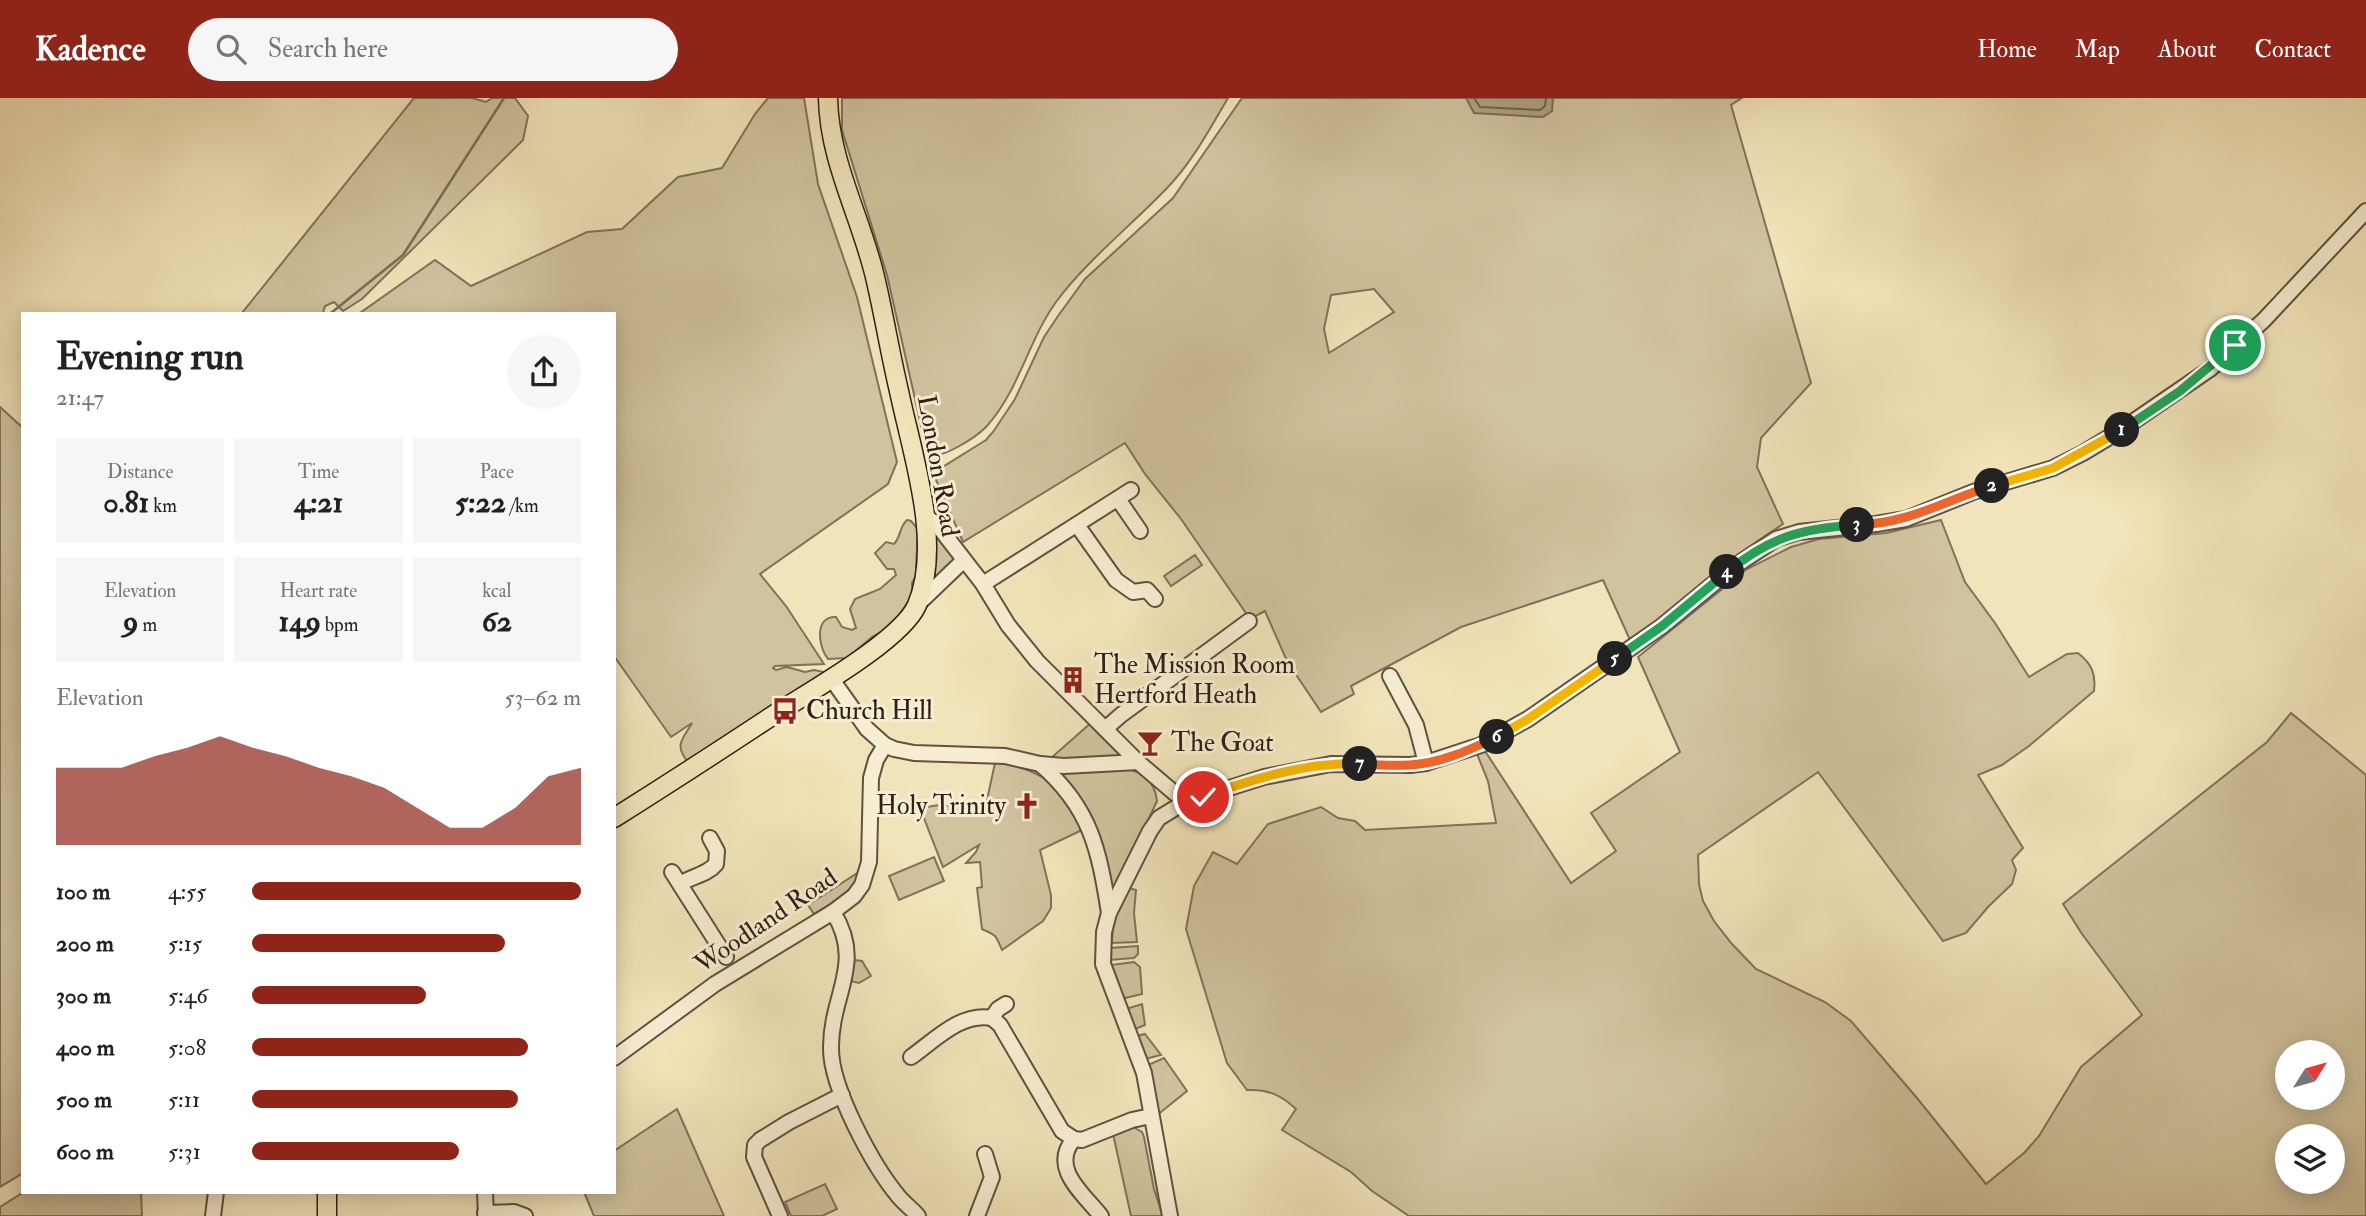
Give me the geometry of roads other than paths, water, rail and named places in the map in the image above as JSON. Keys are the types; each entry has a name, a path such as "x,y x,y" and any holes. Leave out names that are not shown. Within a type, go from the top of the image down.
{"main road":[{"name":"London Road","path":"616,817 895,634 917,605 926,557 925,515 866,242 836,159 828,117 828,98"},
{"path":"327,1194 327,1216"}],"street":[{"path":"1170,1216 1141,1064 1104,970 1104,932 1109,913 1150,831 1167,812 1185,802 1264,777 1331,764 1426,763 1481,745 1528,719 1662,626 1735,566 1776,540 1799,532 1906,519 1973,492 2053,468 2083,453 2210,369 2264,320 2366,211"},
{"path":"983,584 1132,490"},
{"path":"1118,499 1140,531"},
{"path":"925,515 938,526 983,584 1008,625 1037,661 1160,783 1185,802"},
{"path":"1077,525 1116,580 1133,592 1147,590 1155,599"},
{"path":"917,605 963,561"},
{"path":"1105,729 1249,621"},
{"path":"1391,677 1416,725 1426,763"},
{"path":"831,678 867,729 885,745 914,753 1004,756 1064,766 1138,762"},
{"name":"Woodland Road","path":"616,1057 715,984 833,912 854,896 862,885 869,862 871,778 876,760 885,745"},
{"path":"1040,764 1059,782 1087,822 1096,842 1109,913"},
{"path":"1160,783 1167,812"},
{"path":"710,838 718,856 714,867 676,878 726,957"},
{"path":"833,912 844,933 848,955 831,1032 833,1069 842,1095 880,1170 899,1197 918,1216"},
{"path":"726,957 755,960"},
{"path":"715,984 726,957"},
{"path":"992,1018 995,1012 1006,1004"},
{"path":"911,1057 967,1018 992,1018 1000,1025 1062,1131 1074,1139 1087,1138 1132,1120 1151,1116"},
{"path":"780,1216 754,1157 755,1145 789,1122 842,1095"},
{"path":"1074,1139 1066,1151 1066,1166 1073,1181 1101,1216"},
{"path":"977,1216 992,1177 985,1154"},
{"path":"213,1216 216,1194"},
{"path":"485,1194 486,1215 514,1212 525,1216"}],"water":[{"path":"1466,98 1553,98 1552,111 1543,117 1474,113"}],"waterway":[{"path":"332,312 403,255 504,98"}],"place":[{"name":"The Mission Room Hertford Heath","path":"1073,680"},
{"name":"Church Hill","path":"785,711"},
{"name":"The Goat","path":"1150,743"},
{"name":"Holy Trinity","path":"1027,806"}]}
